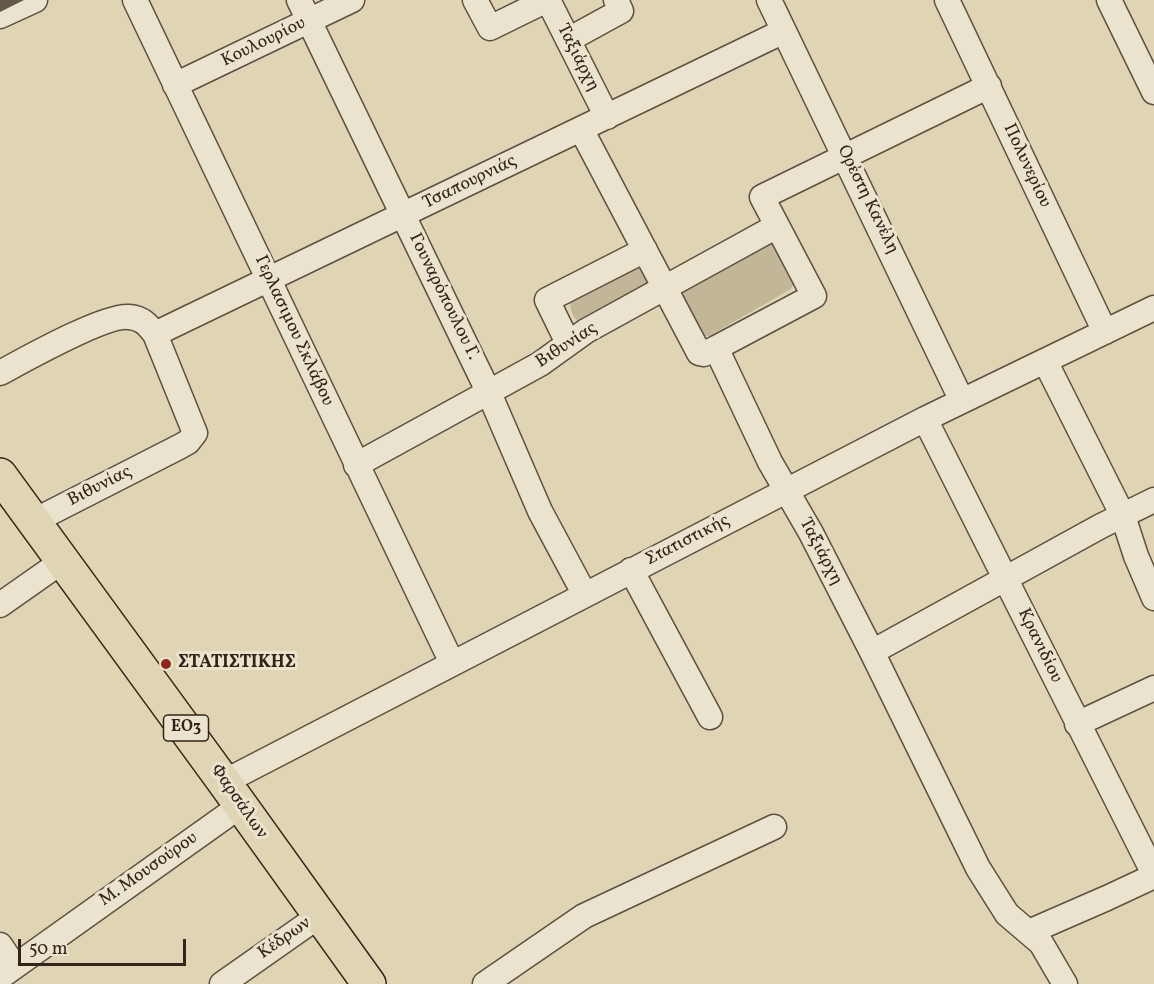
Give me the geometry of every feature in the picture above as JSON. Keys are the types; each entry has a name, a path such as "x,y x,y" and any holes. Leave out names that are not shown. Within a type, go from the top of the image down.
{"main road":[{"name":"Φαρσάλων","path":"0,475 64,560 369,984"}],"street":[{"path":"0,16 35,0"},
{"name":"Γερλασιμου Σκλάβου","path":"135,0 452,663"},
{"name":"Κουλουρίου","path":"175,85 304,10 352,0"},
{"name":"Ταξιάρχη","path":"476,0 490,28 547,0 607,117"},
{"path":"568,40 621,11 616,0"},
{"name":"Ορέστη Κανέλη","path":"769,0 846,155 962,401"},
{"name":"Πολυνερίου","path":"947,0 1105,332"},
{"path":"1109,0 1154,92"},
{"name":"Γουναρόπουλου Γ.","path":"304,10 489,393 540,511 585,595"},
{"name":"Τσαπουρνιάς","path":"155,334 784,31"},
{"path":"581,129 699,353 704,354 813,296 762,197 989,86"},
{"name":"Βιθυνίας","path":"356,465 489,393 540,364 586,331 777,226"},
{"path":"568,343 547,300 645,250"},
{"name":"Στατιστικής","path":"232,794 452,663 925,419 1154,308"},
{"path":"0,373 100,322 127,316 146,321 155,334"},
{"name":"Βιθυνίας","path":"34,521 179,447 188,442 195,433 155,334"},
{"name":"Ταξιάρχη","path":"716,348 770,462 811,533 872,652 978,868 1007,914 1041,943 1065,984"},
{"path":"1045,361 1123,516 1136,556 1154,598"},
{"name":"Κρανιδίου","path":"925,419 1154,875"},
{"path":"872,652 1101,526 1154,500"},
{"path":"0,605 64,560"},
{"path":"631,570 710,717"},
{"path":"1077,724 1154,688"},
{"name":"Μ. Μουσούρου","path":"7,971 232,794"},
{"path":"484,984 584,916 774,827"},
{"path":"1029,932 1098,903 1154,875"},
{"name":"Κέδρων","path":"222,984 319,916"},
{"path":"0,945 7,971"}],"shaded area":[{"path":"769,243 774,245 794,284 791,289 709,336 702,336 681,297 681,289"},
{"path":"640,266 652,283 580,323 573,316 570,299"}],"place":[{"name":"ΣΤΑΤΙΣΤΙΚΗΣ","path":"166,664"}]}
